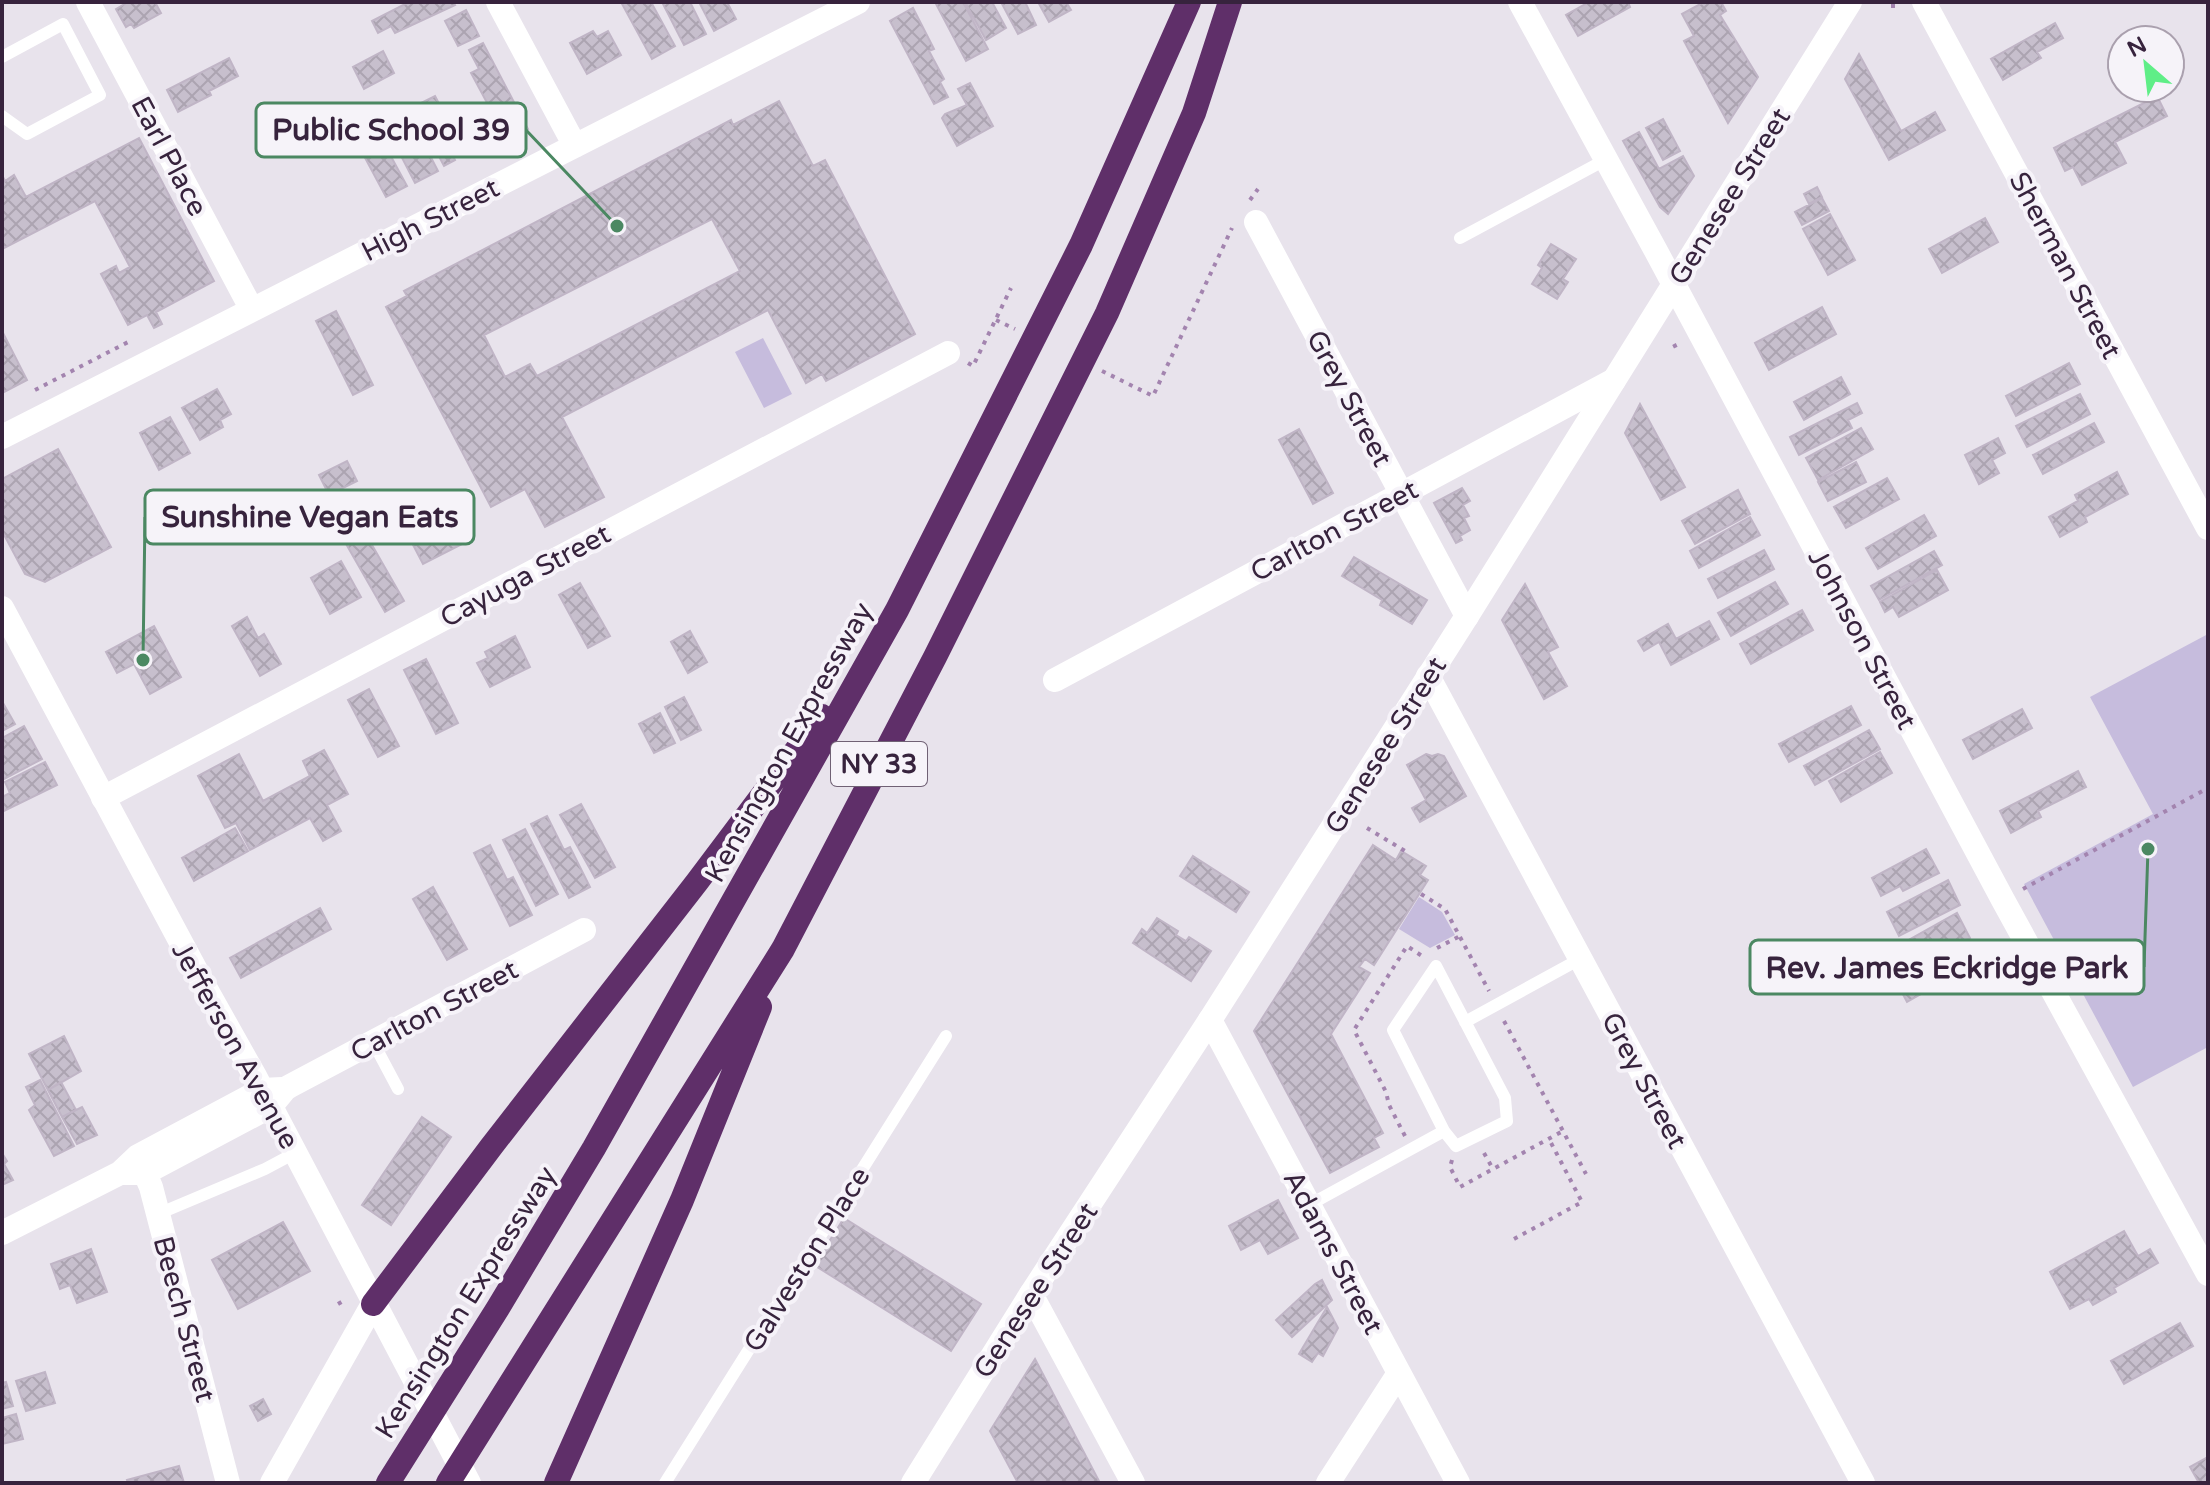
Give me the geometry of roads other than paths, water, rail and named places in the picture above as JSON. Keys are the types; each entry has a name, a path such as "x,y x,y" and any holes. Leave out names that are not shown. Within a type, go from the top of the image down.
{"highway":[{"name":"Kensington Expressway","path":"388,1483 594,1148 897,610 1081,245 1189,2"},
{"name":"NY 33","path":"448,1483 783,949 935,657 1107,313 1194,113 1230,2"},
{"path":"373,1304 792,757 897,610"},
{"path":"556,1483 682,1200 783,949"}],"street":[{"name":"Earl Place","path":"88,2 252,310"},
{"path":"498,2 575,146"},
{"name":"High Street","path":"2,437 858,2"},
{"name":"Johnson Street","path":"1520,2 2208,1274"},
{"name":"Genesee Street","path":"913,1483 1467,616 1850,2"},
{"name":"Sherman Street","path":"1924,2 2208,528"},
{"name":"Grey Street","path":"1247,215 1467,616"},
{"name":"Cayuga Street","path":"103,798 948,353"},
{"name":"Carlton Street","path":"1055,680 1614,380"},
{"name":"Jefferson Avenue","path":"2,608 103,798 273,1095 295,1153 469,1483"},
{"name":"Grey Street","path":"1428,676 1863,1483"},
{"name":"Carlton Street","path":"2,1233 134,1168 584,930"},
{"name":"Adams Street","path":"1210,1020 1458,1483"},
{"name":"Beech Street","path":"134,1168 151,1187 228,1483"},
{"path":"1031,1294 1133,1483"},
{"path":"272,1483 373,1304"},
{"path":"1328,1483 1399,1373"}],"lane":[{"path":"2,57 63,24 100,95 27,134 2,116"},
{"path":"1460,238 1605,160"},
{"path":"1465,1022 1580,959"},
{"path":"1436,966 1505,1098 1507,1121 1456,1146 1444,1131 1393,1030 1436,966"},
{"name":"Galveston Place","path":"665,1483 946,1036"},
{"path":"373,1042 398,1089"},
{"path":"1309,1205 1444,1131"},
{"path":"158,1214 265,1169 295,1153"}],"place":[{"name":"Public School 39","path":"617,226"},
{"name":"Sunshine Vegan Eats","path":"143,660"},
{"name":"Rev. James Eckridge Park","path":"2148,849"}]}
